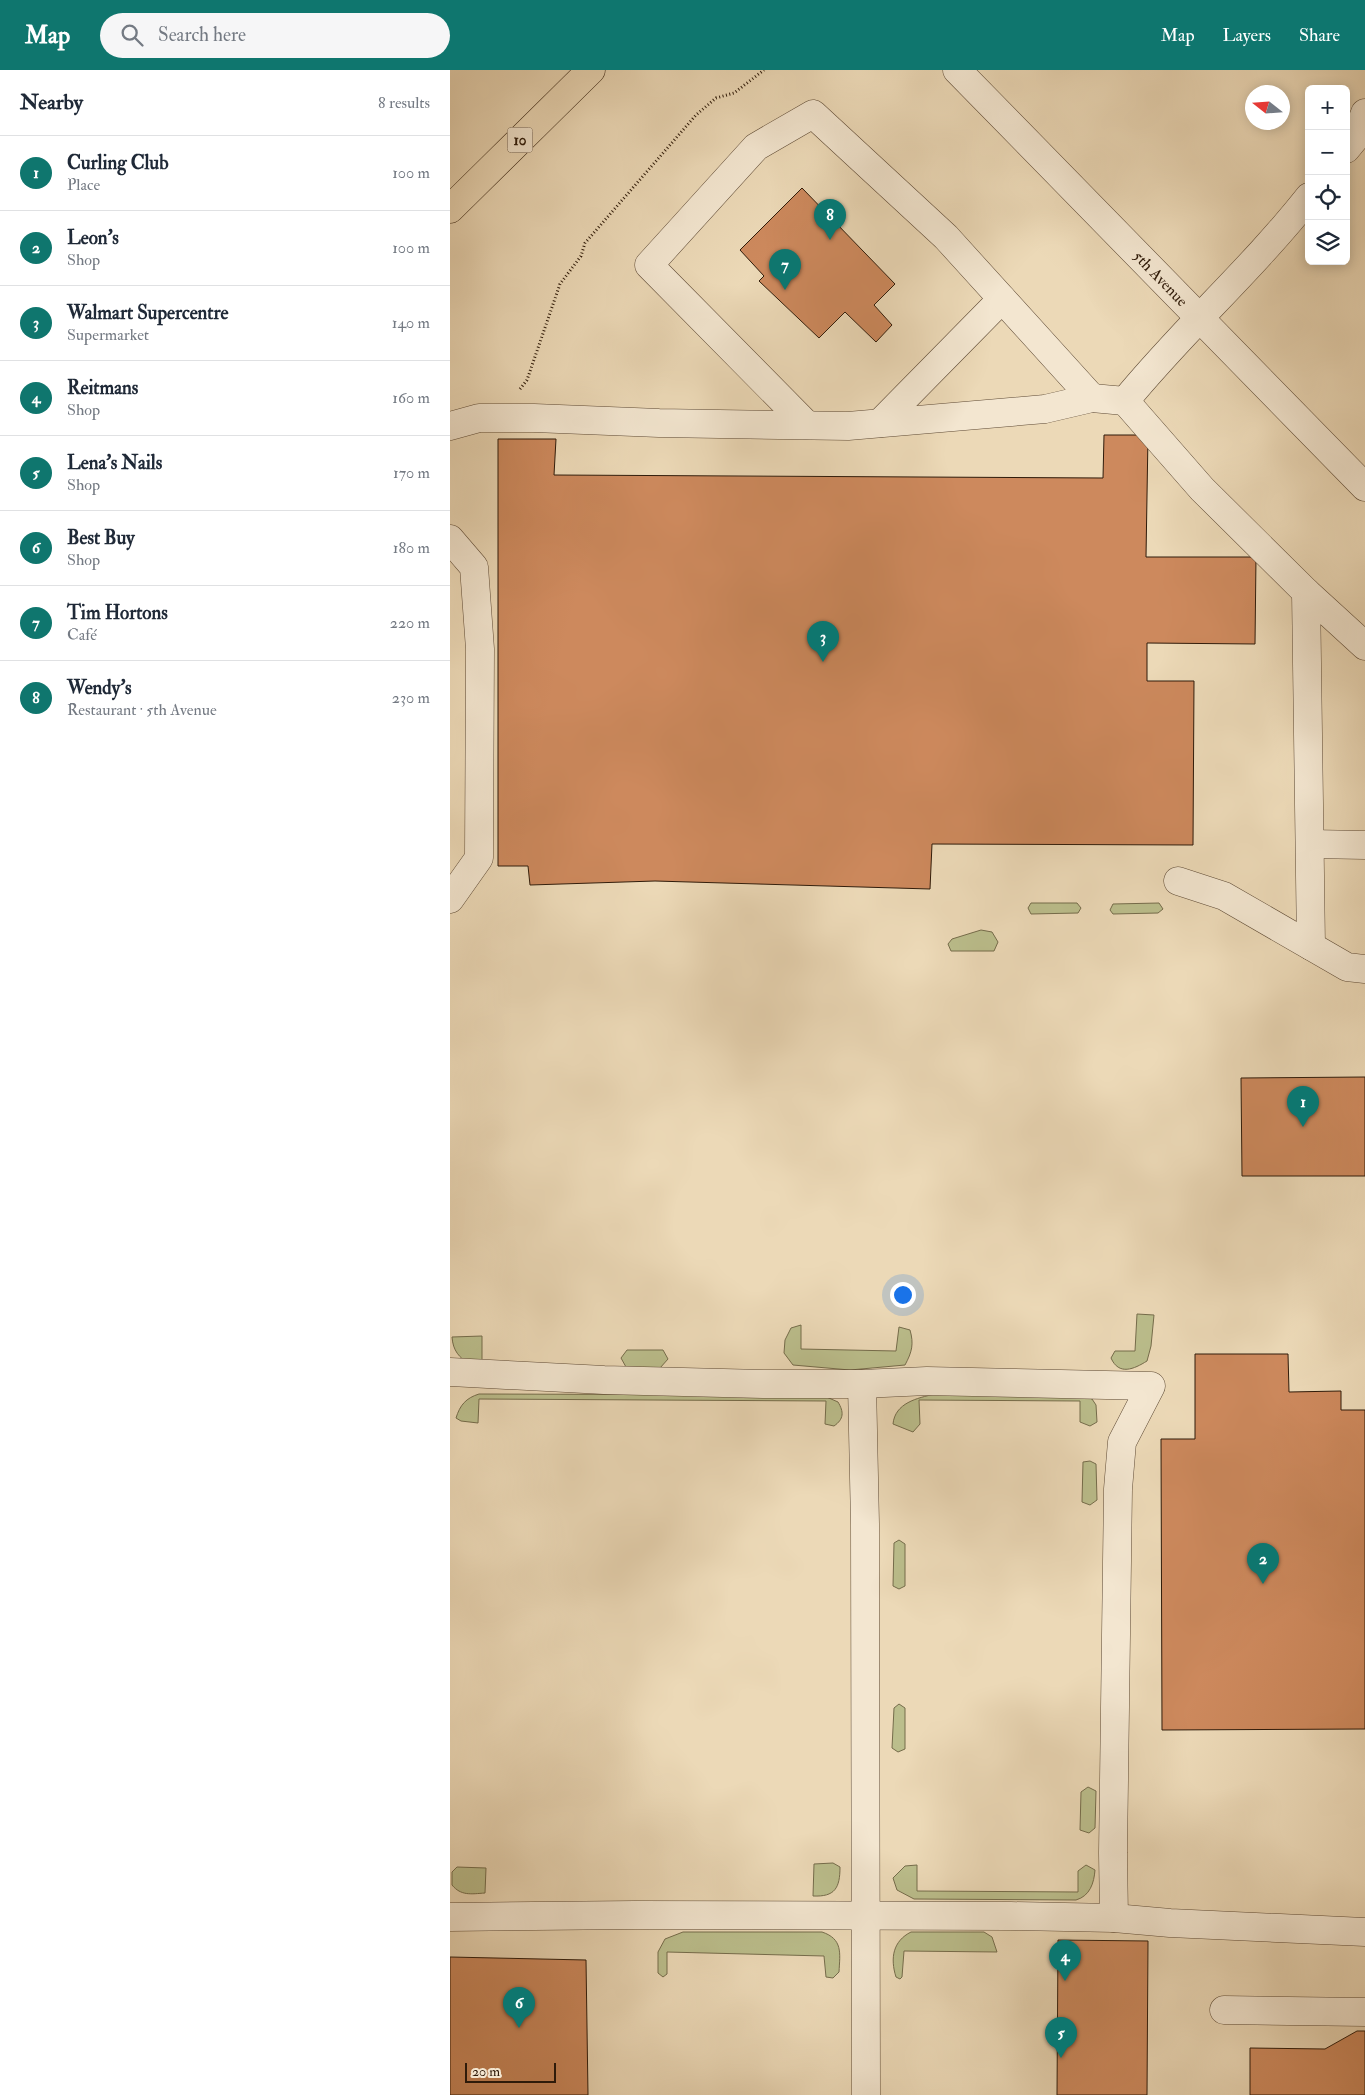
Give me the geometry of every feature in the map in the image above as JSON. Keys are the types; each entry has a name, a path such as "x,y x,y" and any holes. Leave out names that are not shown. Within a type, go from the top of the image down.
{"highway":[{"name":"10","path":"450,210 591,70"}],"street":[{"name":"5th Avenue","path":"957,70 1365,486"},
{"path":"1350,144 1356,137 1365,113"},
{"path":"807,425 649,265 756,147 813,114 946,237 1092,398"},
{"path":"1125,401 1153,366 1201,319 1273,241 1305,202"},
{"path":"880,423 1002,299"},
{"path":"450,426 480,418 848,426 1045,409 1092,398 1125,401 1202,490 1306,592 1365,646"},
{"path":"450,539 474,567 480,649 480,858 450,899"},
{"path":"1306,592 1311,946"},
{"path":"1311,844 1365,845"},
{"path":"1178,881 1224,896 1347,967 1365,969"},
{"path":"450,1372 604,1380 862,1384 927,1381 1151,1386 1122,1442 1118,1490 1113,1853 1114,1918"},
{"path":"862,1384 865,1524 866,2095"},
{"path":"450,1918 865,1915 1114,1918 1170,1923 1365,1932"},
{"path":"1224,2010 1365,2012"}],"path":[{"path":"511,393 520,390 527,380 560,284 581,256 585,243 696,115 716,98 734,93 764,70"}],"green space":[{"path":"1031,903 1077,903 1081,908 1078,913 1031,914 1028,908"},
{"path":"1159,903 1163,909 1158,913 1113,914 1110,910 1113,904"},
{"path":"981,930 992,932 998,942 994,951 951,951 948,944 952,939"},
{"path":"1137,1314 1154,1315 1151,1346 1147,1361 1132,1368 1122,1369 1114,1364 1111,1358 1115,1351 1135,1351"},
{"path":"801,1325 801,1349 896,1351 899,1327 910,1330 912,1348 905,1365 850,1370 793,1365 784,1353 785,1340 791,1328"},
{"path":"482,1336 482,1362 470,1365 457,1353 452,1337"},
{"path":"627,1350 663,1350 668,1359 660,1368 626,1367 621,1358"},
{"path":"479,1394 822,1395 838,1402 842,1415 840,1421 834,1426 825,1424 826,1401 479,1399 478,1423 461,1421 456,1418 459,1409 464,1403"},
{"path":"935,1394 1083,1396 1092,1399 1096,1405 1097,1422 1090,1426 1080,1422 1080,1401 919,1400 920,1424 913,1432 893,1424 902,1406 921,1397"},
{"path":"1090,1461 1096,1464 1097,1500 1090,1505 1082,1502 1083,1462"},
{"path":"899,1540 905,1544 905,1586 899,1589 893,1586 894,1543"},
{"path":"899,1704 905,1708 905,1749 898,1752 892,1748 894,1708"},
{"path":"1088,1787 1096,1791 1095,1828 1089,1833 1080,1830 1081,1792"},
{"path":"833,1863 840,1867 839,1881 835,1890 826,1895 813,1896 814,1864"},
{"path":"917,1865 917,1891 1078,1892 1078,1871 1086,1865 1095,1870 1094,1880 1088,1892 1076,1900 914,1899 897,1890 893,1878 905,1866"},
{"path":"457,1867 486,1868 485,1893 467,1894 455,1889 452,1885 452,1872"},
{"path":"683,1932 822,1932 829,1935 837,1943 840,1953 839,1972 833,1978 826,1977 824,1956 667,1952 667,1974 663,1977 658,1973 658,1952 665,1939"},
{"path":"911,1932 984,1932 992,1937 997,1952 904,1951 902,1977 900,1979 896,1977 894,1970 894,1951 900,1940"}],"building":[{"path":"802,188 895,284 874,305 892,325 876,342 845,312 819,338 759,281 764,276 740,250"},
{"path":"1104,435 1148,435 1146,557 1256,557 1255,644 1147,643 1147,681 1194,681 1193,845 932,844 930,889 655,881 530,885 528,866 498,866 498,439 556,439 554,475 1103,478"},
{"path":"1365,1077 1365,1176 1242,1176 1241,1078"},
{"path":"1195,1354 1288,1354 1289,1392 1341,1391 1341,1410 1365,1410 1365,1729 1162,1730 1161,1439 1195,1439"},
{"path":"1058,1940 1148,1941 1147,2095 1057,2095"},
{"path":"450,1957 586,1960 588,2095 450,2095"},
{"path":"1357,2031 1365,2031 1365,2095 1250,2095 1250,2048 1325,2049"}],"place":[{"name":"Wendy's","path":"830,240"},
{"name":"Tim Hortons","path":"785,290"},
{"name":"Walmart Supercentre","path":"823,662"},
{"name":"Curling Club","path":"1303,1127"},
{"name":"Leon's","path":"1263,1584"},
{"name":"Reitmans","path":"1065,1981"},
{"name":"Best Buy","path":"519,2028"},
{"name":"Lena's Nails","path":"1061,2058"}]}
